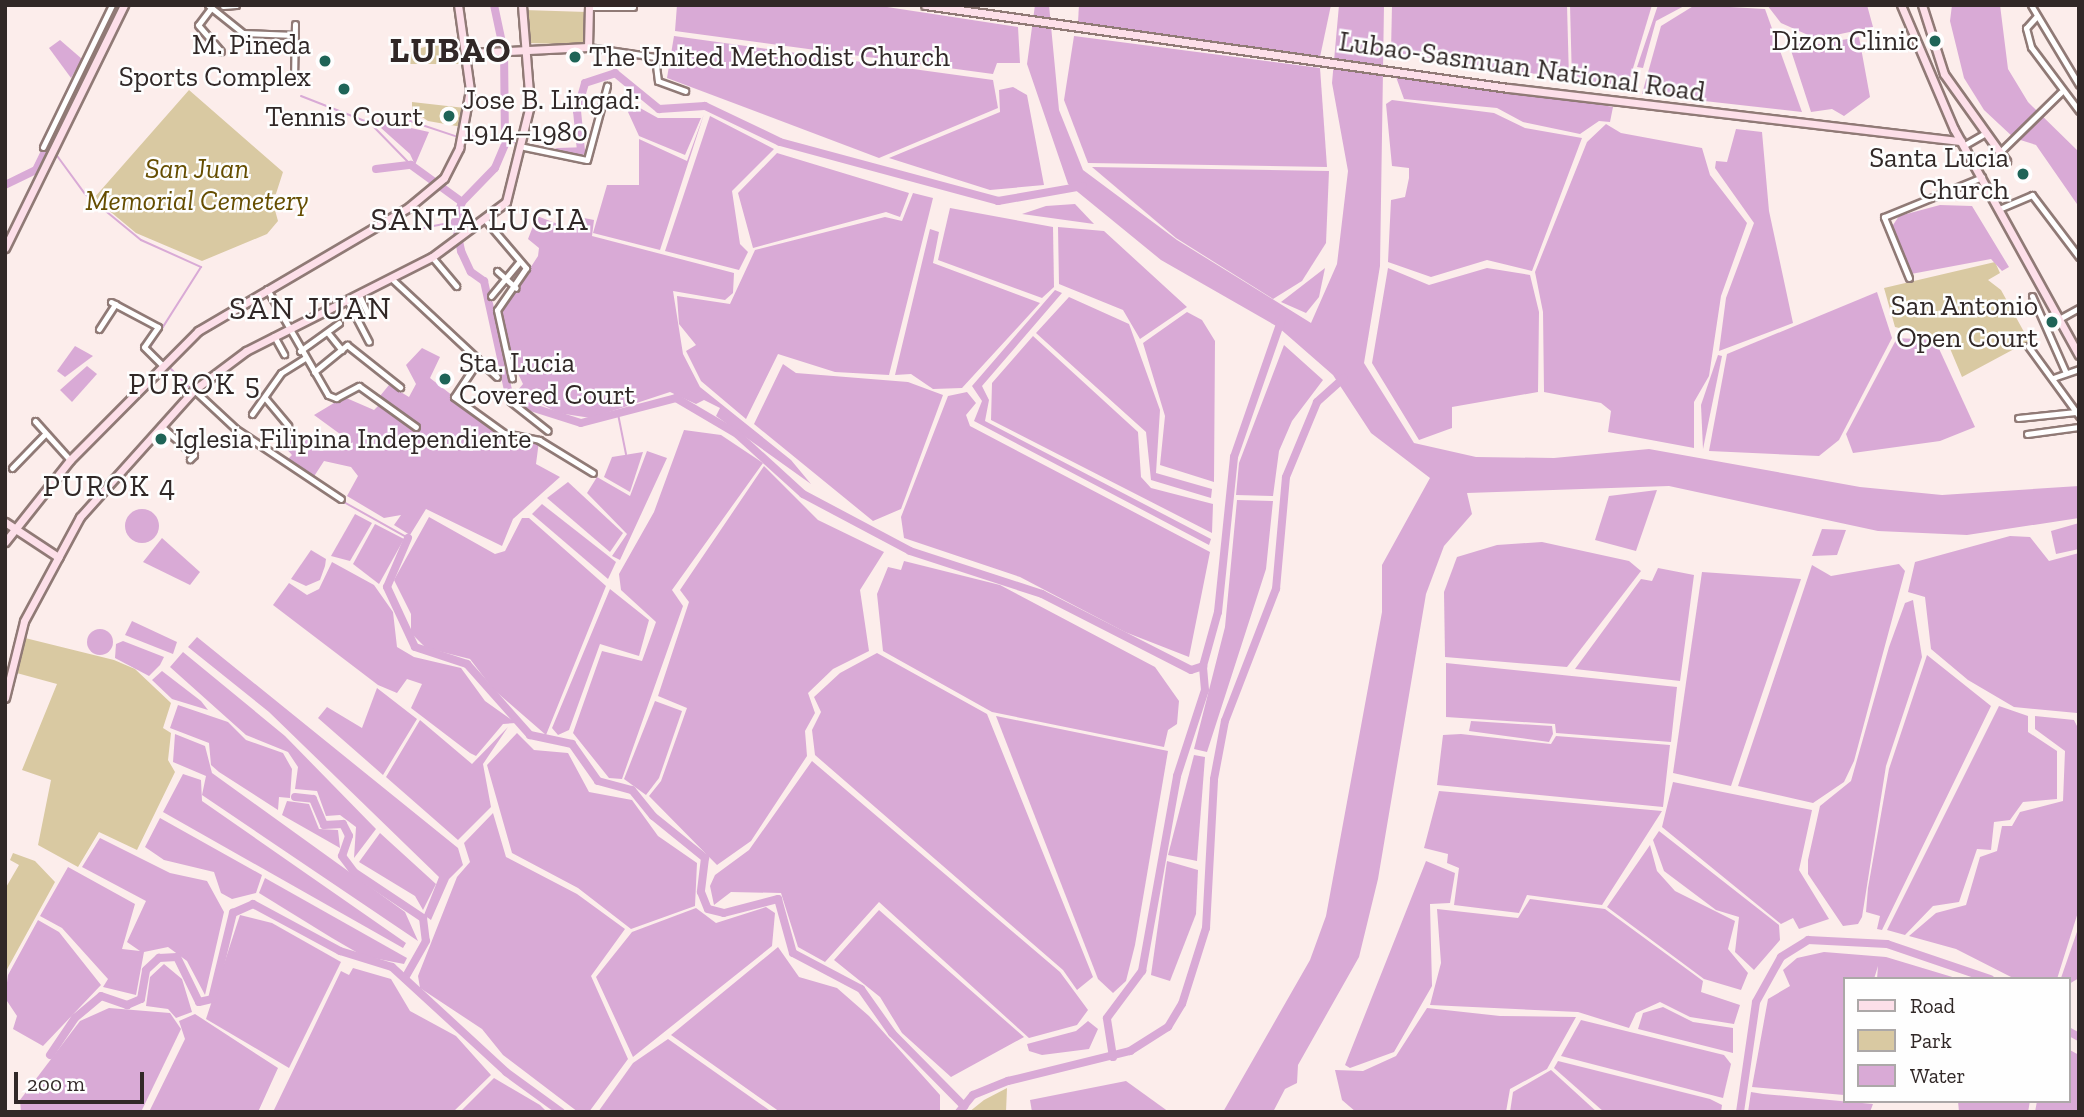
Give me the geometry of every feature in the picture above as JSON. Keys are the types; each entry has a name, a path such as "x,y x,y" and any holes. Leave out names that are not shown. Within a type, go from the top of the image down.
{"main road":[{"path":"5,248 48,163 105,31 124,5"},
{"path":"5,542 13,528 70,460 206,325 434,188 444,178 464,128 469,53 458,5"},
{"path":"5,698 24,621 58,557 101,489 194,390 287,328 393,280 432,257 486,221 506,202 524,145 526,47 522,5"},
{"name":"Lubao-Sasmuan National Road","path":"925,5 1314,59 1403,74 1962,143"},
{"path":"1901,5 1922,65 2079,355"},
{"path":"1922,5 1933,54 1984,134 2001,151 2006,161"},
{"path":"469,53 526,47 588,47 589,6"},
{"path":"5,522 58,557"}],"street":[{"path":"43,146 105,31 112,5"},
{"path":"223,17 223,6 236,5"},
{"path":"2032,5 2036,17 2079,85"},
{"path":"221,51 198,25 210,6 243,33 295,35"},
{"path":"589,6 633,7"},
{"path":"2036,17 2027,22 2027,37 2061,92 2079,111"},
{"path":"294,81 295,24"},
{"path":"588,47 655,57 658,81 685,91"},
{"path":"524,145 587,160 607,86"},
{"path":"2001,151 2016,140 2061,92"},
{"path":"1962,143 1984,134"},
{"path":"1909,278 1884,217 1982,177"},
{"path":"1999,209 2032,195 2079,257"},
{"path":"486,221 527,272 497,314 512,378"},
{"path":"432,257 456,286"},
{"path":"491,296 519,262"},
{"path":"497,271 516,288"},
{"path":"393,280 497,377"},
{"path":"267,289 300,351 332,398 359,386 416,427"},
{"path":"359,295 368,314"},
{"path":"2032,296 2066,373"},
{"path":"347,300 369,342"},
{"path":"99,329 113,303 158,327 144,347 165,363"},
{"path":"2049,330 2079,308"},
{"path":"300,351 339,323"},
{"path":"328,333 342,350"},
{"path":"274,336 284,354"},
{"path":"310,385 315,374 350,346 400,387"},
{"path":"2018,418 2077,414 2028,346"},
{"path":"252,414 266,399 281,373 305,359"},
{"path":"478,361 454,397 504,433 542,442 593,473"},
{"path":"2053,378 2079,369"},
{"path":"194,390 236,429 341,499"},
{"path":"266,399 289,426"},
{"path":"510,401 546,430 542,442"},
{"path":"35,421 44,435 70,460"},
{"path":"160,426 194,455 190,459"},
{"path":"2027,434 2079,427"},
{"path":"12,468 44,435"}],"green space":[{"path":"524,10 587,12 585,45 529,43"},
{"path":"460,37 464,64 408,64 407,52"},
{"name":"San Juan Memorial Cemetery","path":"189,90 283,172 273,203 278,221 267,234 202,261 136,233 94,198"},
{"path":"412,102 465,108 462,127 428,121 412,110"},
{"path":"1995,262 2000,273 1988,280 2001,290 2029,341 1962,377 1946,339 1895,327 1884,288"},
{"path":"21,637 114,660 135,669 171,703 163,728 171,733 168,760 175,772 137,850 99,832 78,867 38,845 51,780 22,770 57,684 13,672"},
{"path":"13,853 35,861 55,882 5,973 5,889 19,865 10,860"},
{"path":"1007,1088 1006,1112 969,1112 984,1100"}],"water":[{"path":"677,5 874,5 1018,27 1020,63 997,63 993,74 675,31"},
{"path":"1035,5 1049,5 1059,110 1083,170 1177,240 1311,323 1337,264 1348,171 1332,83 1339,5 1384,5 1380,266 1364,363 1414,443 1476,457 1554,458 1649,449 1860,487 1942,495 2079,486 2079,518 1967,535 1878,531 1669,486 1467,493 1472,514 1444,546 1426,594 1378,879 1359,957 1298,1065 1297,1083 1285,1089 1273,1112 1223,1112 1310,960 1326,916 1382,612 1382,565 1430,478 1371,433 1333,375 1278,327 1161,260 1068,184 1027,64"},
{"path":"1079,5 1331,5 1320,57 1078,22"},
{"path":"1392,5 1567,5 1569,79 1391,52"},
{"path":"1570,5 1652,5 1628,85 1572,81"},
{"path":"1658,5 1686,5 1656,21 1643,68 1637,67"},
{"path":"1695,5 1765,9 1802,112 1642,94 1661,26"},
{"path":"1767,5 1867,5 1873,27 1817,39 1781,23"},
{"path":"1952,5 2000,5 2008,69 2028,102 2079,152 2079,207 2036,145 2014,138 1984,110 1964,78 1950,21"},
{"path":"1785,32 1813,45 1859,37 1870,97 1844,116 1832,109 1811,112"},
{"path":"674,36 993,80 998,108 879,158 667,78"},
{"path":"1074,36 1320,68 1327,167 1088,163 1064,100"},
{"path":"60,40 82,59 71,78 49,48"},
{"path":"1396,77 1613,107 1610,122 1599,121 1580,134 1523,122 1497,108 1404,99"},
{"path":"1013,87 1027,95 1044,185 990,190 889,158 1000,112 999,90"},
{"path":"1392,100 1494,113 1525,128 1582,138 1532,271 1487,260 1431,277 1388,262 1391,200 1405,197 1409,178 1409,168 1392,166 1386,104"},
{"path":"633,104 658,118 701,118 685,155 639,136 628,112"},
{"path":"704,114 660,250 593,233 607,185 639,185 639,139 687,161"},
{"path":"710,116 774,149 732,191 740,244 748,252 739,270 665,251"},
{"path":"371,119 429,132 415,165 410,154"},
{"path":"1606,124 1621,133 1702,148 1710,175 1747,223 1721,296 1709,376 1694,402 1694,448 1608,432 1611,411 1601,403 1544,392 1543,312 1535,272 1587,142"},
{"path":"1736,129 1762,132 1769,211 1793,323 1719,351 1726,298 1754,223 1715,168 1716,161 1727,162"},
{"path":"777,153 909,193 900,217 886,212 753,248 738,193"},
{"path":"1092,167 1329,171 1326,243 1302,281 1273,299 1176,238"},
{"path":"913,193 933,198 889,375 835,372 778,354 746,419 701,381 686,351 696,345 679,324 677,296 730,304 755,250 885,217 902,221"},
{"path":"1075,204 1094,224 1022,214 1046,206"},
{"path":"1940,205 1972,206 2009,267 2002,271 1991,259 1911,274 1891,228 1899,216"},
{"path":"950,208 1053,227 1054,287 1042,298 938,260"},
{"path":"537,216 571,229 574,216 594,220 592,236 734,273 733,293 725,300 673,291 683,354 700,387 791,460 811,484 716,416 720,408 704,400 696,404 670,392 591,418 558,413 517,391 523,384 507,351 501,313 538,256 539,248 528,239"},
{"path":"1058,227 1104,231 1187,307 1140,339 1123,310 1059,284"},
{"path":"930,229 939,232 933,263 1040,303 962,388 933,389 911,374 895,375"},
{"path":"1325,268 1319,297 1306,313 1281,302"},
{"path":"1388,268 1429,285 1487,268 1530,275 1539,312 1538,392 1452,407 1452,428 1419,440 1372,363"},
{"path":"1055,290 1062,293 982,386 989,400 985,421 1211,539 1209,545 974,421 982,401 972,386"},
{"path":"1877,292 1892,338 1839,440 1819,456 1709,451 1727,354"},
{"path":"1069,297 1129,324 1160,410 1156,473 1212,489 1211,498 1151,480 1146,432 1036,333"},
{"path":"1187,312 1202,320 1215,341 1214,482 1160,465 1165,416 1143,343"},
{"path":"1033,336 1138,432 1141,477 1151,488 1213,504 1212,533 991,420 992,383"},
{"path":"1897,338 1935,340 1975,427 1940,441 1853,453 1846,434"},
{"path":"1284,345 1323,380 1292,421 1279,451 1273,496 1236,495 1239,463"},
{"path":"75,346 93,356 65,377 57,371"},
{"path":"422,348 440,357 430,378 503,435 539,441 536,464 560,477 513,519 502,546 426,509 410,535 394,525 401,515 384,518 347,496 358,476 351,467 324,461 313,478 287,460 292,455 283,445 290,440 299,447 309,437 324,448 338,442 340,434 314,415 344,397 374,410 379,405 417,431 380,396 389,385 409,397 416,384 406,365"},
{"path":"1718,355 1722,356 1703,449 1701,405"},
{"path":"783,364 796,373 908,382 943,395 901,509 873,521 754,424"},
{"path":"87,366 97,374 72,402 60,390"},
{"path":"967,392 976,403 966,415 970,426 1210,552 1189,657 1125,632 1020,577 904,538 901,517 948,396"},
{"path":"684,430 721,435 763,463 672,590 683,606 622,779 609,778 573,733 602,651 642,661 656,622 621,590 619,574 654,512"},
{"path":"647,451 667,458 620,560 612,556 627,534 587,493 597,477 630,496"},
{"path":"643,452 630,492 604,477 612,457"},
{"path":"764,466 818,520 884,552 860,590 869,651 833,669 808,693 815,713 805,731 807,756 751,841 717,865 649,796 661,781 687,708 658,696 689,602 680,590"},
{"path":"568,482 623,533 610,552 547,498"},
{"path":"1657,490 1636,551 1595,540 1609,496"},
{"path":"1237,500 1273,501 1266,569 1207,752 1194,749 1225,627"},
{"path":"542,504 616,562 608,579 532,514"},
{"path":"142,509 154,514 159,526 154,538 142,543 130,538 125,526 130,514"},
{"path":"355,514 372,523 350,561 331,556"},
{"path":"429,517 495,554 505,551 522,518 529,518 606,586 546,735 493,689 470,659 426,648 411,633 411,614 394,580"},
{"path":"2079,523 2079,549 2056,554 2051,531"},
{"path":"375,524 404,539 379,584 353,564"},
{"path":"1822,529 1846,530 1837,555 1812,556"},
{"path":"2010,536 2030,537 2049,561 2079,553 2077,713 2014,707 1968,680 1931,649 1925,597 1908,592 1915,562"},
{"path":"162,538 200,572 190,585 143,562"},
{"path":"1542,542 1629,561 1641,571 1567,667 1445,657 1444,592 1457,557 1497,545"},
{"path":"311,550 326,559 320,580 306,586 291,579"},
{"path":"904,561 1000,585 1155,667 1179,701 1177,724 1168,730 1164,747 992,712 883,651 877,594 888,567 901,570"},
{"path":"332,562 374,585 393,612 397,647 414,657 461,668 485,701 516,723 503,724 476,756 411,708 422,684 407,679 397,693 378,685 273,605 289,583 307,595 319,589"},
{"path":"1899,564 1905,571 1854,761 1844,782 1813,803 1738,786 1812,565 1831,576"},
{"path":"1658,568 1694,575 1680,681 1575,669 1641,579 1652,581"},
{"path":"1702,572 1801,579 1731,786 1673,773"},
{"path":"610,589 649,620 639,656 600,644 569,730 558,735 552,728"},
{"path":"1913,600 1922,657 1886,766 1862,917 1858,924 1843,926 1808,874 1808,860 1820,806 1851,781 1889,647 1905,603"},
{"path":"132,621 177,642 173,654 125,635"},
{"path":"100,629 109,633 113,642 109,651 100,655 91,651 87,642 91,633"},
{"path":"197,637 458,848 463,865 449,879 431,920 424,915 439,877 269,712 188,647"},
{"path":"123,641 164,657 160,665 149,676 115,658 116,644"},
{"path":"183,652 285,736 376,829 354,858 356,827 340,815 326,816 317,791 295,789 298,767 288,752 246,735 170,667"},
{"path":"877,653 987,714 1093,977 1077,990 1063,970 815,755 812,730 821,712 814,697 840,673"},
{"path":"1927,655 1991,706 1882,930 1877,929 1880,916 1866,912 1868,888 1889,769"},
{"path":"1446,663 1677,687 1671,742 1556,733 1555,724 1446,717"},
{"path":"162,671 201,701 208,710 172,699 152,680"},
{"path":"377,688 417,719 383,775 318,718 327,707 362,728"},
{"path":"655,701 682,711 659,778 646,795 624,779"},
{"path":"178,705 228,722 246,740 283,753 292,769 290,798 279,797 278,810 219,772 211,765 209,743 170,728"},
{"path":"1999,706 2028,716 2028,732 2057,751 2057,799 2023,802 2010,820 1994,822 1991,850 1977,849 1959,902 1933,906 1905,935 1887,930"},
{"path":"996,716 1168,751 1135,945 1126,981 1113,993 1098,979"},
{"path":"2035,716 2074,720 2079,730 2079,909 2058,977 2011,977 1956,949 1909,936 1936,913 1966,905 1980,857 1997,851 2002,826 2012,826 2020,812 2063,801 2065,751 2035,729"},
{"path":"420,720 472,764 508,727 483,764 491,807 458,840 386,777"},
{"path":"1471,721 1552,726 1553,734 1549,742 1469,731"},
{"path":"517,733 534,750 568,753 589,792 632,800 658,836 697,863 695,906 631,929 578,888 512,853 487,765"},
{"path":"175,734 205,746 212,773 405,912 418,941 202,795 206,776 173,762"},
{"path":"1461,734 1551,744 1556,736 1670,745 1663,807 1437,785 1443,735"},
{"path":"1194,755 1205,757 1197,861 1168,855"},
{"path":"812,761 1060,972 1088,1010 1077,1025 1029,1038 879,902 825,962 798,947 781,893 731,892 714,905 710,886 715,875 749,850"},
{"path":"183,774 201,780 202,801 406,943 403,948 163,812"},
{"path":"1673,782 1812,810 1799,870 1829,919 1799,929 1793,918 1781,924 1662,827"},
{"path":"1439,791 1662,811 1602,905 1527,895 1519,913 1454,905 1459,868 1447,863 1448,854 1424,848"},
{"path":"287,801 309,804 319,829 338,830 340,848 282,815"},
{"path":"493,813 506,857 577,894 625,929 591,976 628,1059 589,1112 578,1112 503,1055 482,1029 420,988 418,976 457,877 470,862 464,843"},
{"path":"160,818 262,875 256,893 232,899 221,893 214,872 164,860 145,847"},
{"path":"1659,831 1779,925 1780,940 1754,970 1735,952 1739,917 1716,910 1664,871 1653,840"},
{"path":"380,833 436,884 423,910 415,896 359,862"},
{"path":"100,838 170,873 207,881 224,912 205,995 187,961 168,947 144,952 136,995 103,987 108,979 62,928 40,916 68,867 135,904 122,949 140,951 127,942 146,901 82,867"},
{"path":"1650,845 1657,871 1675,891 1735,921 1728,949 1748,973 1741,990 1704,979 1607,907"},
{"path":"1167,861 1198,870 1196,914 1170,981 1151,975"},
{"path":"1426,861 1455,873 1450,903 1430,904 1432,986 1394,1052 1350,1068 1345,1065"},
{"path":"265,878 407,958 404,964 363,956 259,893"},
{"path":"1530,899 1605,909 1703,981 1701,992 1740,1005 1734,1024 1690,1017 1660,1002 1636,1013 1629,1028 1578,1012 1430,1005 1441,963 1437,909 1518,918"},
{"path":"766,907 775,913 772,946 633,1057 596,977 632,932 696,908 716,923"},
{"path":"879,910 1024,1037 951,1077 902,1033 880,997 834,960"},
{"path":"240,915 272,923 341,962 289,1068 206,1019"},
{"path":"38,920 59,932 101,985 43,1046 13,1029 17,1016 5,998 8,975"},
{"path":"2079,926 2079,978 2070,983 2070,977 2061,977"},
{"path":"778,947 799,977 837,988 869,1016 940,1095 940,1112 780,1112 671,1035"},
{"path":"1824,952 1886,957 1952,977 1877,977 1878,966 1875,977 1842,977 1842,1095 1752,1087 1768,999 1790,986 1783,970 1797,958"},
{"path":"164,964 182,979 192,1012 176,1018 168,1009 146,1006 150,977"},
{"path":"353,968 391,979 410,1011 456,1036 491,1075 453,1112 273,1112 341,971 349,975"},
{"path":"1663,1007 1693,1022 1733,1028 1733,1053 1638,1029 1643,1013"},
{"path":"109,1008 170,1013 181,1029 141,1112 21,1112 20,1100 80,1021"},
{"path":"1427,1008 1500,1016 1576,1017 1547,1069 1510,1089 1506,1112 1356,1112 1342,1100 1335,1070 1363,1071 1396,1056"},
{"path":"195,1014 278,1068 258,1112 149,1112 185,1039 179,1021"},
{"path":"1581,1020 1724,1055 1731,1064 1723,1098 1561,1056"},
{"path":"1088,1021 1098,1029 1089,1049 1042,1055 1029,1051 1027,1044 1076,1031"},
{"path":"668,1039 772,1112 598,1112 633,1063"},
{"path":"2070,1050 2079,1055 2079,1112 2035,1112 2037,1103 2070,1103"},
{"path":"1558,1061 1710,1099 1722,1105 1721,1112 1604,1112 1554,1068"},
{"path":"1551,1070 1597,1112 1510,1112 1513,1092"},
{"path":"494,1078 540,1105 547,1112 460,1112"},
{"path":"1126,1081 1169,1112 1032,1112 1030,1100"},
{"path":"1751,1092 1873,1104 1870,1112 1748,1112"},
{"path":"1958,1103 2030,1103 2028,1112 1959,1112"}],"waterway":[{"path":"5,185 36,170 116,5"},
{"path":"462,202 495,168 505,144 504,52 494,5"},
{"path":"558,152 581,151 577,111 585,83 615,73 659,109 705,106 780,142 998,201 1083,186"},
{"path":"301,96 370,123 411,165"},
{"path":"410,121 458,137"},
{"path":"468,135 519,143"},
{"path":"524,144 536,147"},
{"path":"55,153 85,194 141,240 201,267 149,349"},
{"path":"376,169 411,165 462,202 455,222 461,251 471,272 484,281 508,390 518,403 581,423 676,398 737,434 803,494 910,551 1042,594 1191,670 1203,666 1218,612 1234,457 1282,318"},
{"path":"423,228 455,222"},
{"path":"156,355 165,363"},
{"path":"169,367 192,390"},
{"path":"959,1112 973,1095 1008,1081 1130,1051 1168,1027 1182,1004 1206,928 1214,779 1225,721 1276,589 1286,477 1317,402 1344,378"},
{"path":"216,414 225,422"},
{"path":"618,414 626,454"},
{"path":"272,456 319,488"},
{"path":"342,501 408,538"},
{"path":"408,538 387,587 415,647 467,664 530,735 572,744 598,781 632,790 653,816 705,858 701,892 708,909 724,913 778,899 793,953 861,989 892,1033 964,1106"},
{"path":"1113,1057 1107,1018 1142,971 1177,776 1205,690 1203,666"},
{"path":"295,797 313,799 324,825 343,824 349,836 342,856 354,872 423,918 426,941 405,978"},
{"path":"50,1055 75,1018 101,996 127,1005 141,999 146,970 159,958 177,957 199,1002 212,999 233,913 253,904 340,951 392,967 506,1072 561,1112"},
{"path":"1740,1112 1756,1002 1781,957 1808,940 1887,944 1984,977"},
{"path":"2070,1032 2079,1037"}],"place":[{"name":"Dizon Clinic","path":"1935,41"},
{"name":"The United Methodist Church","path":"575,57"},
{"name":"M. Pineda Sports Complex","path":"325,61"},
{"name":"Tennis Court","path":"344,89"},
{"name":"Jose B. Lingad: 1914–1980","path":"449,116"},
{"name":"Santa Lucia Church","path":"2023,174"},
{"name":"San Antonio Open Court","path":"2052,322"},
{"name":"Sta. Lucia Covered Court","path":"445,379"},
{"name":"Iglesia Filipina Independiente","path":"161,439"}],"district":[{"name":"LUBAO","path":"451,50"},
{"name":"SANTA LUCIA","path":"480,219"},
{"name":"SAN JUAN","path":"311,308"},
{"name":"PUROK 5","path":"195,384"},
{"name":"PUROK 4","path":"110,486"}]}
